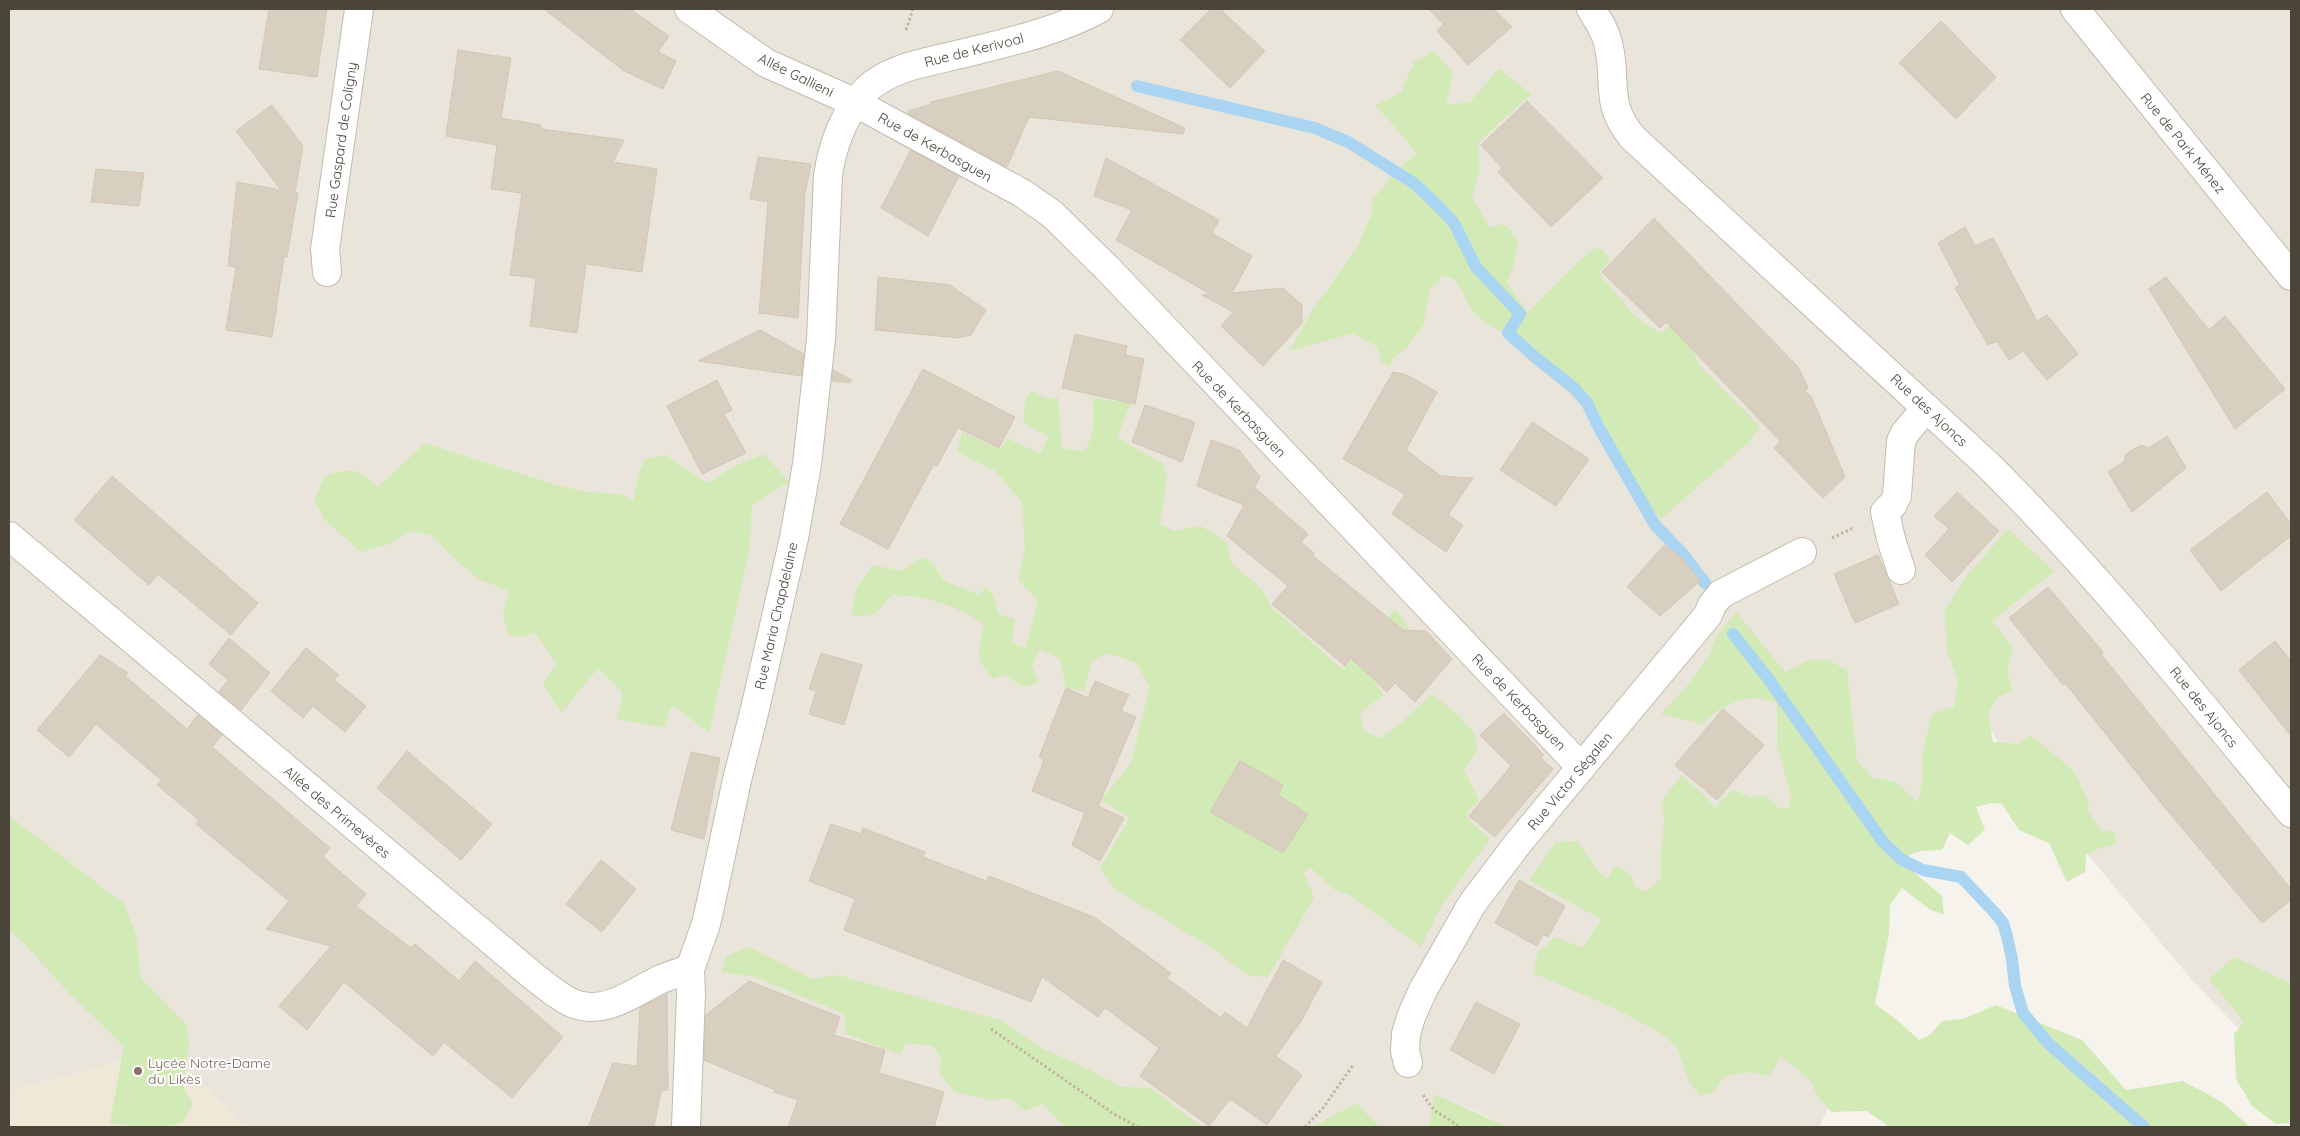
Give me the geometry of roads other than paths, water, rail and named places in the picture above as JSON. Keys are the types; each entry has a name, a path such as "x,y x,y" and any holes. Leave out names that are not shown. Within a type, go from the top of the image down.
{"street":[{"name":"Rue Gaspard de Coligny","path":"327,272 326,249 359,9"},
{"name":"Allée Gallieni","path":"689,9 766,62 856,103"},
{"name":"Rue de Kerivoal","path":"856,103 867,90 898,71 1068,24 1099,9"},
{"name":"Rue des Ajoncs","path":"1591,9 1601,24 1608,42 1617,115 1632,138 1926,408 2027,504 2082,563 2155,648 2291,813"},
{"name":"Rue de Park Ménez","path":"2075,9 2291,276"},
{"name":"Rue de Kerbasguen","path":"856,103 1022,194 1052,214 1075,235 1581,767"},
{"name":"Rue Maria Chapdelaine","path":"686,1127 691,994 690,969 706,924 736,780 754,713 794,538 807,464 818,379 830,159 840,131 856,103"},
{"path":"1902,570 1891,539 1885,512 1893,504 1897,496 1901,441 1905,432 1926,408"},
{"name":"Allée des Primevères","path":"9,536 517,962 558,994 578,1005 600,1006 614,1004 659,980 690,969"},
{"name":"Rue Victor Ségalen","path":"1408,1063 1405,1051 1406,1034 1423,990 1456,930 1492,876 1708,615 1716,597 1802,552"}],"waterway":[{"path":"1137,86 1315,128 1350,143 1415,184 1454,223 1476,267 1520,314 1508,333 1574,388 1587,403 1599,428 1655,525 1682,553 1705,583"},
{"path":"1733,634 1767,677 1883,842 1901,859 1923,870 1961,877 1995,913 2003,923 2007,936 2015,986 2023,1013 2049,1044 2144,1127"}],"place":[{"name":"Lycée Notre-Dame du Likès","path":"138,1071"}]}
